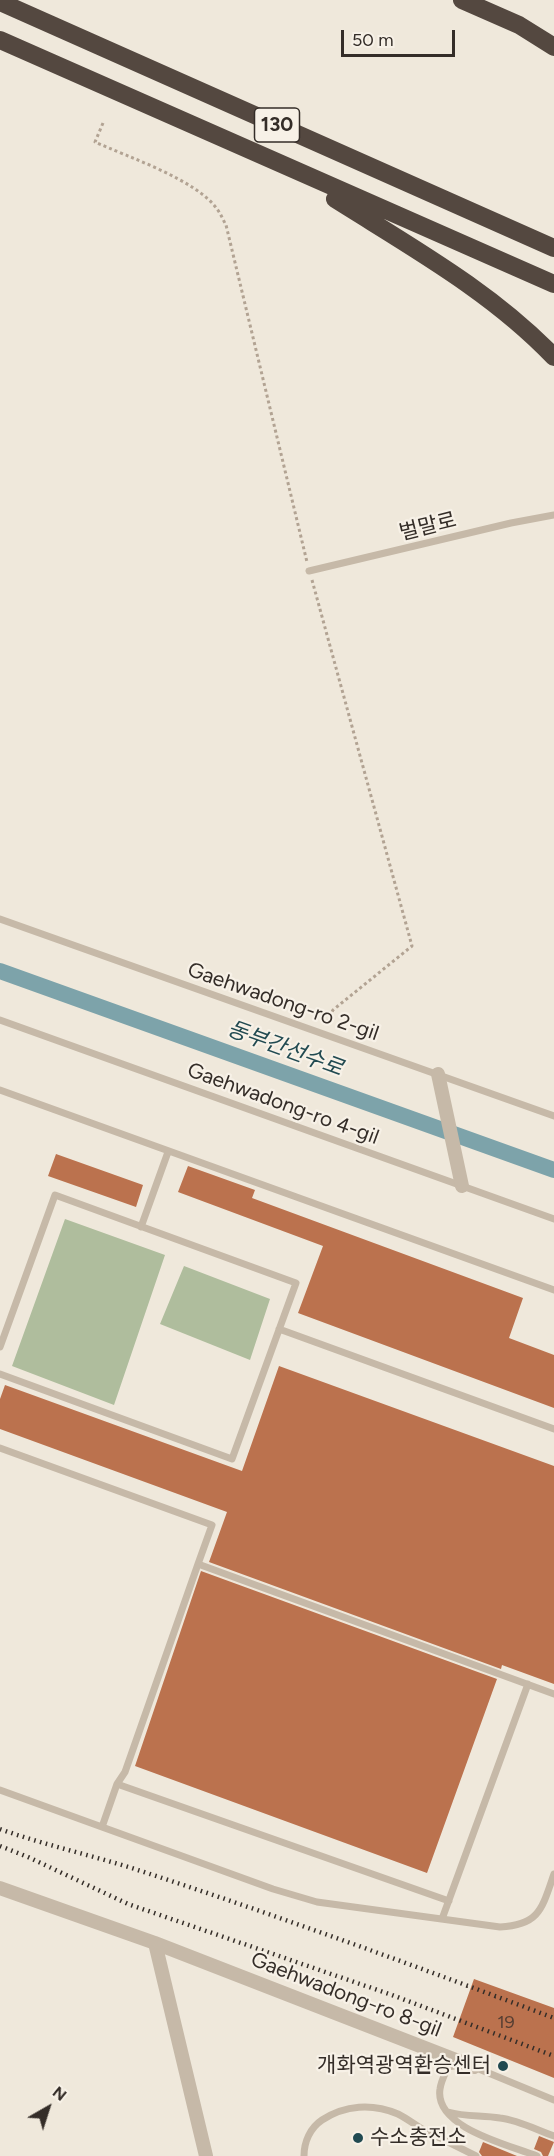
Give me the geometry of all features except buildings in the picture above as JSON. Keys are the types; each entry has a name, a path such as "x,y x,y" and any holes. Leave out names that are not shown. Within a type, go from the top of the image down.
{"highway":[{"path":"462,0 519,25 554,47"},
{"name":"130","path":"0,2 554,248"},
{"name":"130","path":"0,40 554,284"},
{"path":"285,167 453,272 531,334 554,357"}],"street":[{"path":"438,1074 462,1186"},
{"name":"Gaehwadong-ro 8-gil","path":"0,1888 155,1944 474,2067"},
{"path":"155,1944 206,2156"}],"lane":[{"name":"벌말로","path":"309,571 554,515"},
{"name":"Gaehwadong-ro 2-gil","path":"0,920 554,1116"},
{"name":"Gaehwadong-ro 4-gil","path":"0,1020 554,1219"},
{"path":"0,1090 554,1290"},
{"path":"141,1227 168,1152"},
{"path":"0,1347 55,1195 296,1283 232,1459 0,1374"},
{"path":"279,1329 554,1429"},
{"path":"0,1448 212,1525 125,1772 117,1784 102,1827"},
{"path":"198,1564 554,1694"},
{"path":"442,1919 528,1684"},
{"path":"117,1784 449,1901"},
{"path":"0,1790 273,1889 317,1902 500,1927 519,1926 533,1918 542,1907 554,1874"},
{"path":"459,2065 448,2067 439,2089 440,2100 446,2111 471,2131 537,2156"},
{"name":"Gaehwadong-ro 8-gil","path":"474,2067 554,2100"},
{"path":"304,2156 304,2147 316,2124 333,2113 349,2108 379,2108 399,2115 477,2156"},
{"path":"446,2111 473,2118 499,2117 554,2136"}],"path":[{"path":"103,123 95,142 180,180 202,194 217,208 226,225 309,571 412,946 333,1010 322,1033"}],"green space":[{"path":"65,1219 165,1255 114,1405 12,1366"},
{"path":"184,1266 270,1299 250,1360 160,1324"}],"waterway":[{"name":"동부간선수로","path":"0,971 554,1170"}],"railway":[{"path":"0,1829 126,1866 247,1907 554,2018"},
{"path":"0,1846 128,1904 392,1995 554,2056"}],"place":[{"name":"개화역광역환승센터","path":"503,2066"},
{"name":"수소충전소","path":"358,2138"}]}
